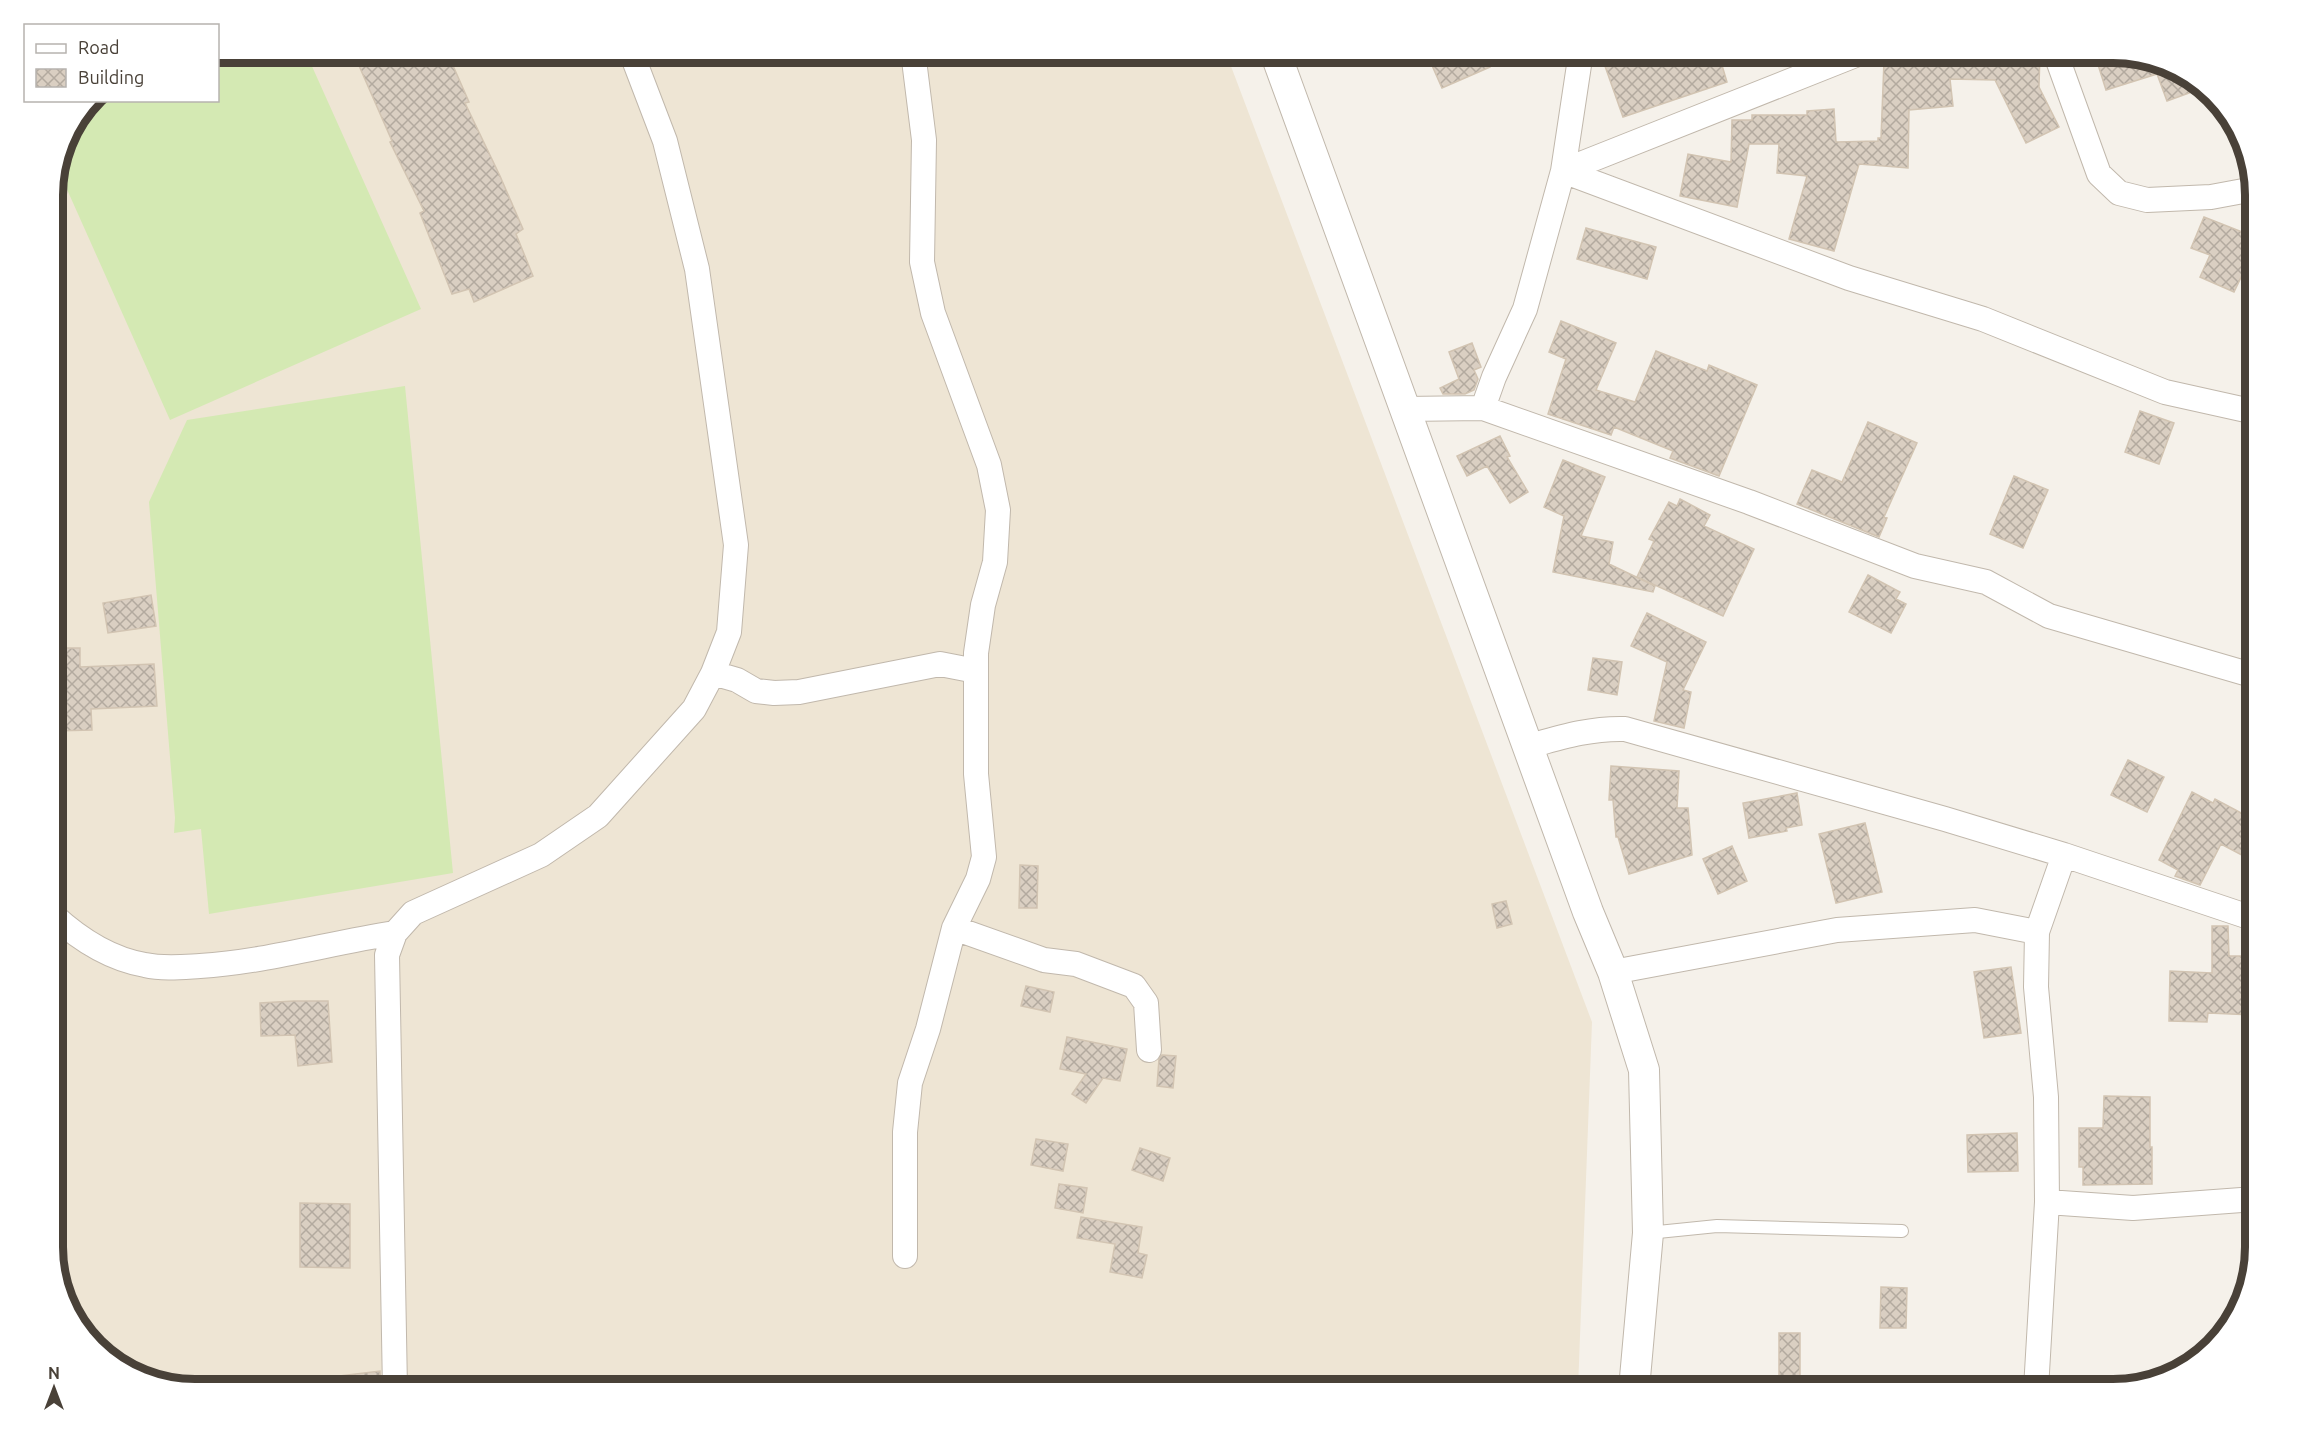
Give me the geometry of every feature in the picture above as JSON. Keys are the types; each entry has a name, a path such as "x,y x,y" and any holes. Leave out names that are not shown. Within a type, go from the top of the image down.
{"street":[{"path":"395,1379 387,956 395,933 413,913 541,855 598,816 694,709 713,673 729,632 736,545 698,269 665,141 635,63"},
{"path":"905,1256 905,1132 910,1083 928,1029 954,928 978,879 984,857 976,774 976,653 984,605 995,562 998,510 981,443 933,313 922,262 924,140 914,63"},
{"path":"1279,63 1404,409 1530,746 1588,912 1613,972 1644,1071 1648,1233 1635,1379"},
{"path":"1483,408 1494,377 1525,309 1563,171 1579,63"},
{"path":"1563,171 1835,63"},
{"path":"2059,63 2099,174 2119,193 2147,200 2211,197 2245,191"},
{"path":"1563,171 1849,278 1983,319 2165,392 2245,410"},
{"path":"1404,409 1483,408 1749,502 1915,566 1986,582 2049,615 2245,673"},
{"path":"713,673 737,680 756,691 774,693 799,692 940,664 976,672"},
{"path":"1530,746 1585,731 1603,728 1625,729 1945,819 2245,914"},
{"path":"2037,1379 2047,1202 2046,1097 2036,987 2037,932 2064,855"},
{"path":"1613,972 1837,930 1976,920 2037,932"},
{"path":"63,924 90,944 119,957 144,965 176,968 231,964 395,933"},
{"path":"954,928 1044,960 1076,964 1134,986 1146,1003 1149,1050"},
{"path":"2047,1202 2133,1208 2245,1200"}],"lane":[{"path":"1648,1233 1717,1226 1902,1231"}],"shaded area":[{"path":"219,63 1230,63 1592,1022 1578,1379 195,1379 161,1375 129,1361 114,1352 85,1321 70,1290 63,1256 63,186 67,161 85,121 102,102 219,102"}],"green space":[{"path":"219,63 310,63 421,309 170,420 63,182 73,144 85,121 102,102 219,102"},
{"path":"405,386 453,873 209,914 201,829 174,833 175,818 149,502 187,420"}],"building":[{"path":"358,63 452,63 469,102 465,103 523,229 516,234 533,276 474,302 469,289 452,294 420,213 424,211 390,142 392,141"},
{"path":"1431,63 1488,63 1490,67 1442,88"},
{"path":"1604,63 1721,63 1727,82 1623,117"},
{"path":"1884,63 2040,63 2039,87 2059,127 2026,143 1995,80 1950,79 1953,106 1909,110 1908,168 1859,164 1834,251 1789,239 1807,176 1777,173 1779,144 1749,144 1737,207 1680,196 1688,154 1731,162 1732,120 1752,120 1752,115 1807,115 1807,111 1834,109 1836,142 1878,141 1878,138 1881,138"},
{"path":"2097,63 2147,67 2164,73 2195,91 2167,101 2157,74 2106,90"},
{"path":"2204,217 2245,233 2245,269 2234,292 2200,277 2210,255 2191,248"},
{"path":"1586,228 1656,247 1647,279 1577,259"},
{"path":"1561,321 1616,343 1596,390 1635,402 1656,351 1707,371 1709,365 1757,385 1719,476 1670,458 1673,451 1614,427 1611,435 1548,414 1566,359 1549,352"},
{"path":"1472,343 1481,367 1474,370 1478,379 1474,390 1465,394 1443,394 1440,388 1459,379 1449,352"},
{"path":"2140,411 2174,423 2159,464 2125,452"},
{"path":"1868,422 1917,443 1884,517 1887,518 1879,537 1797,504 1812,470 1842,482"},
{"path":"1500,436 1510,456 1507,457 1528,492 1510,503 1487,466 1467,476 1457,456"},
{"path":"1563,460 1605,477 1581,536 1613,542 1609,564 1655,586 1653,592 1553,572 1564,516 1544,507"},
{"path":"2014,476 2048,490 2023,548 1990,534"},
{"path":"1680,499 1710,515 1704,526 1754,549 1723,616 1637,577 1654,541 1649,539 1669,502 1677,506"},
{"path":"1868,575 1900,592 1896,599 1906,604 1891,633 1849,612"},
{"path":"151,595 156,626 108,633 103,603"},
{"path":"1647,613 1706,642 1683,690 1691,692 1684,728 1654,721 1667,662 1631,646"},
{"path":"63,648 80,648 80,667 154,664 157,706 91,709 92,730 63,731"},
{"path":"1593,658 1622,662 1617,695 1588,690"},
{"path":"2128,760 2164,777 2147,812 2111,795"},
{"path":"1611,766 1679,771 1677,808 1688,808 1692,855 1629,874 1618,837 1616,837 1613,800 1609,800"},
{"path":"2192,792 2213,803 2215,799 2243,814 2245,812 2245,857 2221,844 2200,885 2175,876 2178,870 2159,860"},
{"path":"1797,793 1802,825 1786,828 1787,831 1749,838 1743,803"},
{"path":"1865,823 1882,892 1836,903 1819,834"},
{"path":"1732,846 1747,881 1718,894 1703,859"},
{"path":"1020,865 1038,866 1037,908 1019,908"},
{"path":"1506,901 1512,924 1497,928 1492,904"},
{"path":"2212,926 2228,926 2229,956 2243,956 2243,961 2245,961 2245,1015 2208,1013 2207,1022 2169,1021 2170,971 2212,973"},
{"path":"2011,967 2021,1033 1984,1038 1974,972"},
{"path":"1026,986 1054,992 1050,1012 1021,1006"},
{"path":"328,1001 332,1062 298,1066 295,1035 261,1036 260,1003"},
{"path":"1067,1037 1127,1049 1120,1081 1103,1078 1086,1103 1072,1094 1086,1074 1060,1069"},
{"path":"1162,1055 1176,1056 1173,1088 1157,1086 1159,1059"},
{"path":"2104,1096 2150,1097 2152,1184 2083,1185 2083,1167 2079,1167 2079,1128 2103,1128"},
{"path":"2017,1133 2018,1171 1968,1172 1967,1135"},
{"path":"1036,1139 1068,1144 1063,1171 1031,1165"},
{"path":"1140,1148 1170,1158 1163,1181 1132,1170"},
{"path":"1059,1184 1087,1188 1083,1213 1055,1208"},
{"path":"300,1203 350,1204 350,1268 300,1267"},
{"path":"1081,1217 1142,1227 1138,1253 1147,1255 1142,1278 1110,1272 1115,1244 1077,1238"},
{"path":"1881,1287 1907,1288 1906,1328 1880,1328"},
{"path":"1779,1333 1800,1333 1800,1379 1779,1379"},
{"path":"380,1371 380,1379 315,1379"}]}
